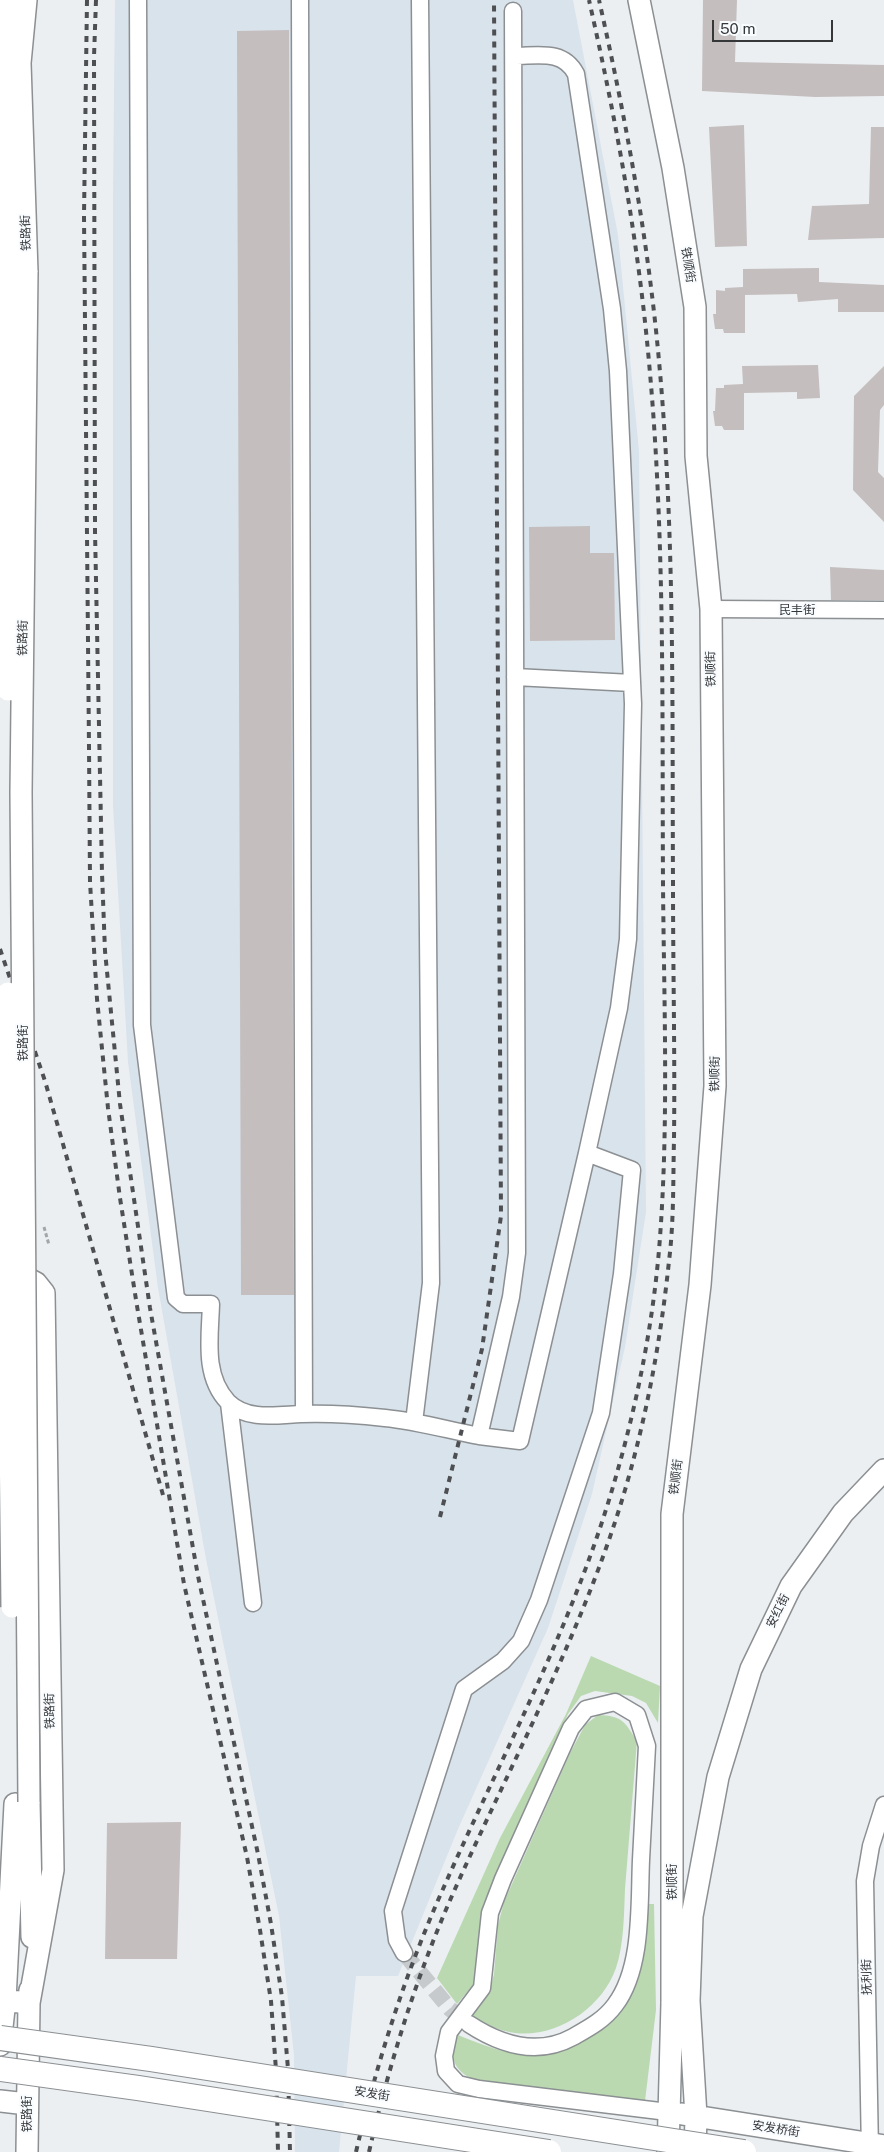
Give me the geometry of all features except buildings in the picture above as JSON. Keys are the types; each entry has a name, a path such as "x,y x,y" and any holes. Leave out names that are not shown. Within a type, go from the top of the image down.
{"highway":[{"name":"安发街","path":"0,2038 151,2059 744,2152"},
{"path":"0,2069 138,2088 549,2152"}],"main road":[{"name":"铁路街","path":"5,0 18,275 21,792 22,1803"},
{"name":"铁路街","path":"8,64 26,0"},
{"name":"铁顺街","path":"639,0 673,168 695,307 696,456 711,609 715,1086 700,1284 672,1514 672,2003 668,2152"},
{"name":"铁路街","path":"0,1264 36,1283 44,1292 53,1870 29,2003 27,2152"},
{"name":"安红街","path":"718,1777 751,1669 791,1586 843,1513 884,1470"},
{"name":"铁顺街","path":"695,2152 696,2116 689,2001 692,1916 718,1777"},
{"path":"0,2045 2,2000 22,1803"},
{"path":"2,2000 29,2003 32,1946 22,1803"},
{"path":"0,1948 2,2000"},
{"path":"0,2101 27,2104"},
{"name":"安发桥街","path":"668,2112 875,2147"}],"street":[{"path":"138,0 142,1025 176,1298 183,1304 211,1304 210,1368 217,1388 229,1403 244,1412 261,1416 304,1414 384,1418 414,1422 493,1439 520,1441 619,1008 628,938 632,683 618,370 613,318 576,74 572,66 563,59 550,56 514,56"},
{"path":"300,0 304,1414"},
{"path":"414,1422 431,1283 420,0"},
{"path":"479,1436 511,1297 517,1252 513,11"},
{"name":"民丰街","path":"711,609 884,610"},
{"path":"515,678 632,683"},
{"path":"404,1953 397,1940 393,1911 464,1688 503,1661 521,1641 539,1600 601,1413 622,1274 632,1170 587,1153"},
{"path":"229,1403 253,1603"},
{"path":"469,2024 508,2044 537,2047 563,2042 596,2024 616,2004 630,1976 637,1942 647,1746 637,1715 615,1702 586,1709 571,1728 503,1879 490,1913 482,1988 449,2032 444,2056 446,2071 458,2084 479,2089 668,2112"},
{"name":"抚利街","path":"875,2147 865,1881 871,1846 884,1805"}],"shaded area":[{"path":"115,0 573,0 618,235 639,451 646,1212 625,1347 592,1494 548,1628 458,1829 398,1976 356,1976 339,2152 295,2152 294,2055 279,1916 206,1559 158,1288 128,1062 113,806 113,195"}],"green space":[{"path":"591,1656 660,1686 658,1723 646,1703 632,1696 595,1691 581,1696 568,1714 483,1905 478,1939 477,1968 473,1985 457,2004 437,1978 500,1838 566,1714"},
{"path":"598,1715 618,1718 626,1724 637,1741 623,1929 619,1959 609,1982 600,1996 576,2017 547,2031 515,2033 504,2031 472,2017 490,1990 494,1974 498,1925 504,1902 570,1753 585,1725"},
{"path":"648,1904 654,1904 656,2010 645,2101 478,2082 459,2069 453,2058 458,2035 507,2052 537,2054 561,2044 609,2018"}],"tunnel":[{"path":"404,1953 450,2009 469,2024"}],"railway":[{"path":"87,0 84,216 90,882 97,999 108,1108 120,1198 184,1584 247,1857 260,1930 271,2001 276,2070 278,2152"},
{"path":"96,0 94,57 95,531 105,951 120,1104 150,1308 198,1576 258,1854 271,1924 282,1997 288,2069 290,2152"},
{"path":"440,1517 482,1349 501,1216 494,0"},
{"path":"356,2152 373,2085 416,1953 465,1840 556,1643 595,1542 612,1490 642,1372 656,1280 664,1159 665,1067 662,623 658,492 649,362 639,270 617,135 589,0"},
{"path":"369,2152 395,2051 428,1953 455,1889 569,1643 608,1542 633,1462 646,1405 662,1319 671,1246 674,1107 672,688 668,492 659,361 649,270 627,135 599,0"},
{"path":"0,949 45,1081 163,1495"}]}
